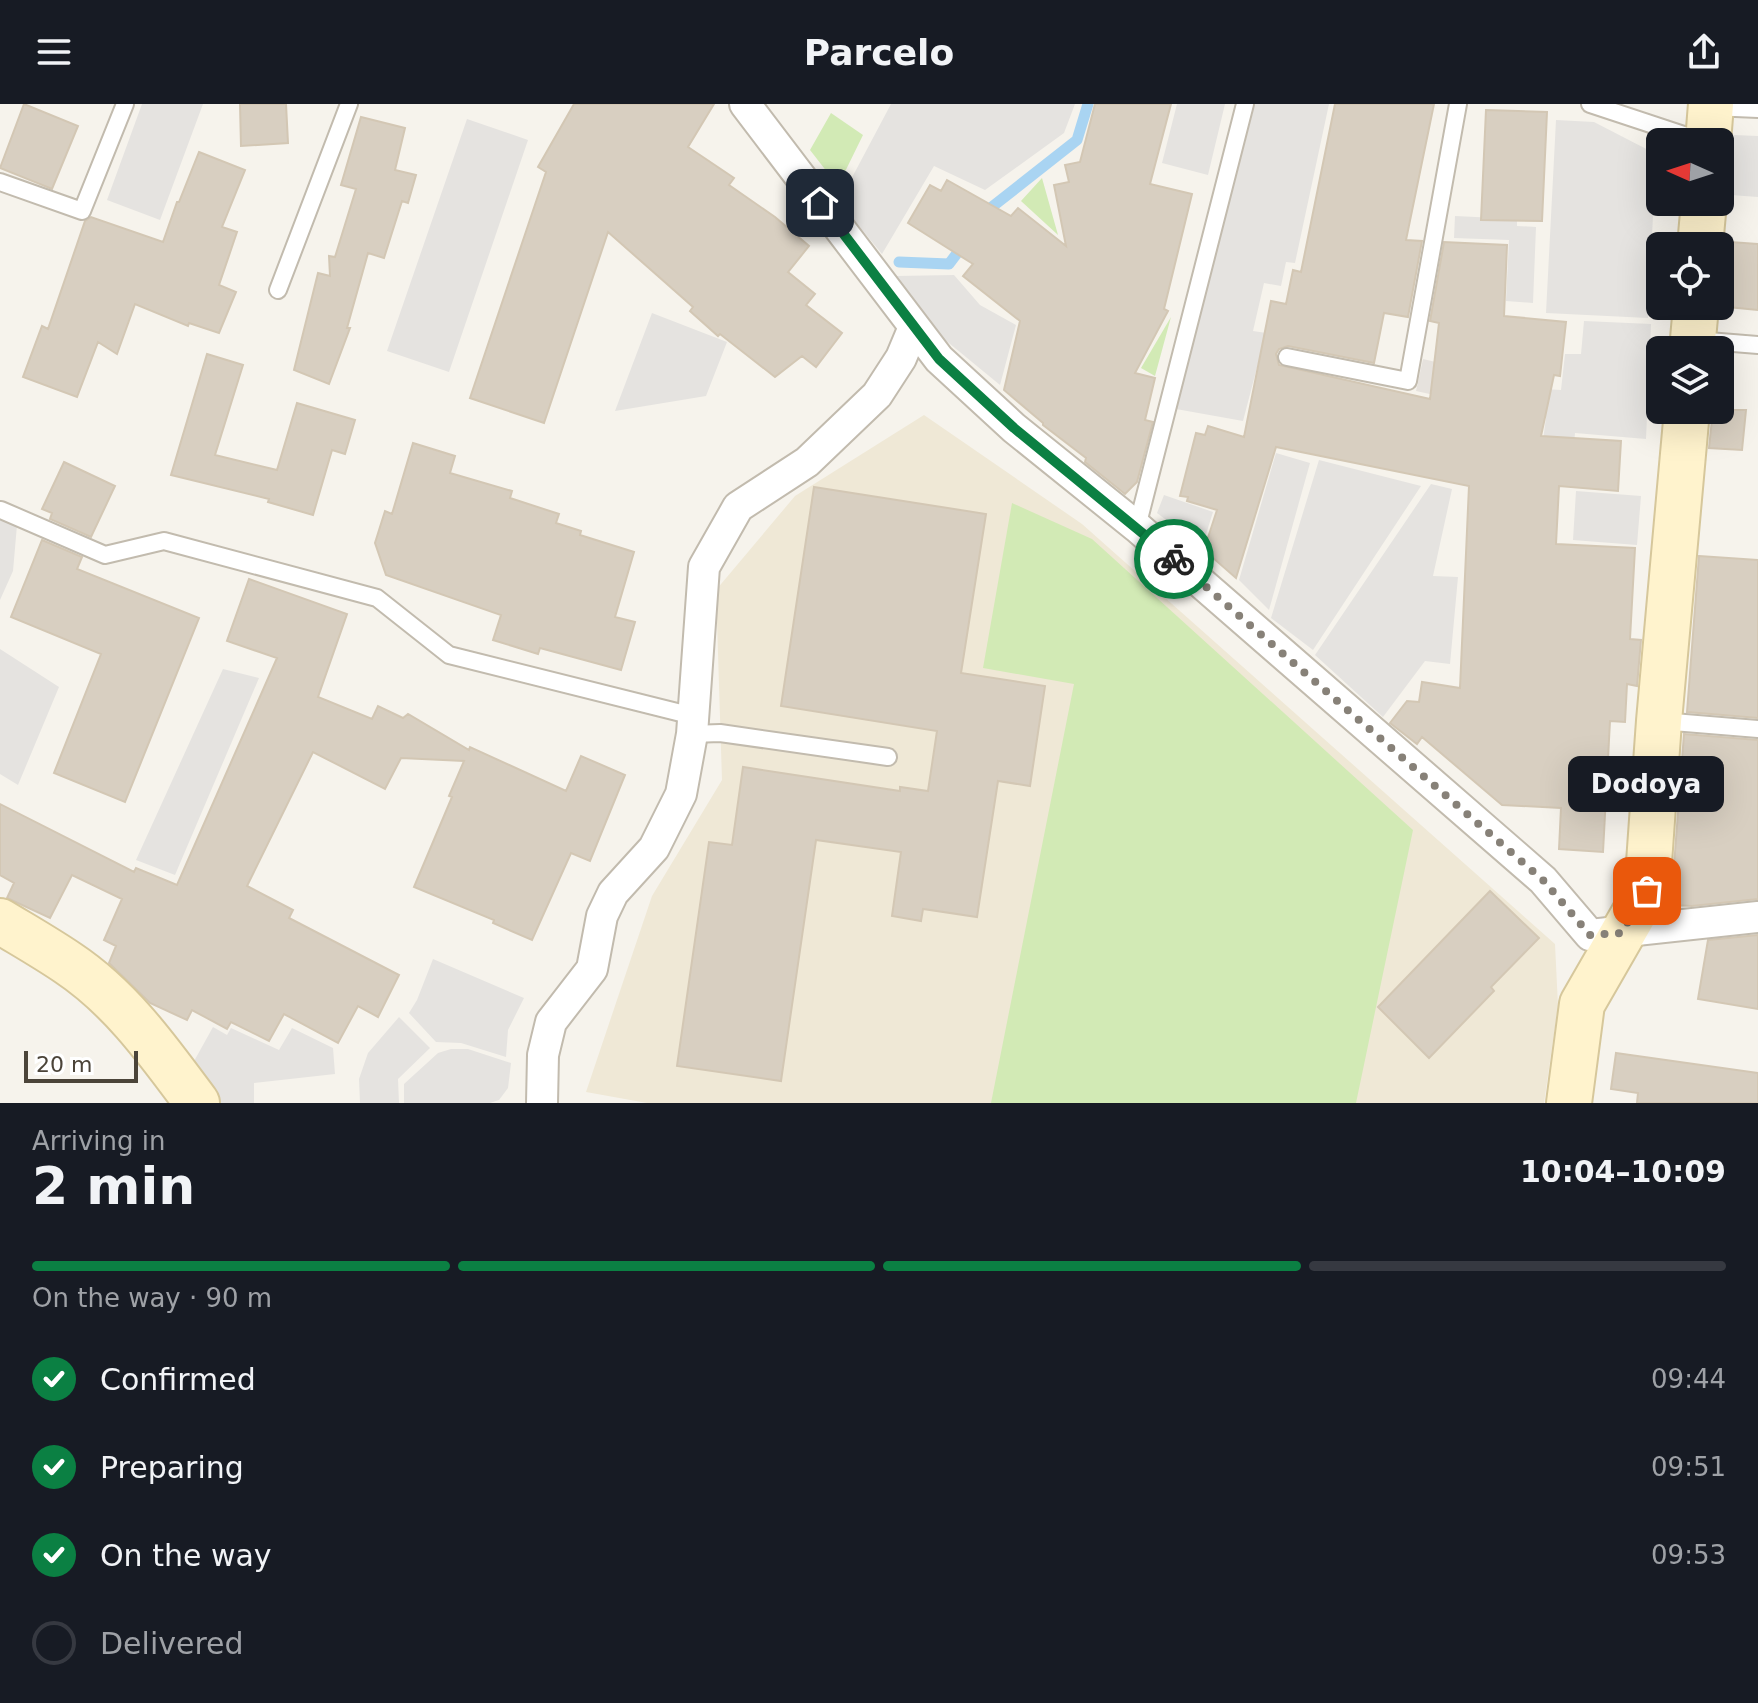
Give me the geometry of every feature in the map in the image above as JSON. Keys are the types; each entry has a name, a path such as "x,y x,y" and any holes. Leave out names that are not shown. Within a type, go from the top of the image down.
{"street":[{"path":"745,104 939,359 1014,428 1137,527 1543,880 1590,935 1758,917"},
{"path":"542,1103 543,1055 551,1022 592,969 602,916 613,893 654,848 681,794 692,725 704,567 738,507 807,462 877,395 901,358 914,327"},
{"path":"1569,1103 1582,1004 1647,891 1686,424"},
{"path":"0,921 70,964 109,997 148,1037 197,1103"}],"lane":[{"path":"0,182 82,211 125,104"},
{"path":"278,290 349,104"},
{"path":"1137,527 1245,104"},
{"path":"1287,357 1408,381 1458,104"},
{"path":"1590,104 1709,124 1758,109"},
{"path":"1694,332 1758,345"},
{"path":"1,510 105,555 164,541 377,598 449,655 720,733 888,757"},
{"path":"1659,721 1758,729"}],"shaded area":[{"path":"142,104 203,104 160,220 107,200"},
{"path":"891,104 1075,104 1064,133 985,190 934,166 882,254 839,202"},
{"path":"1177,104 1225,104 1208,175 1162,163"},
{"path":"1255,104 1329,104 1295,263 1286,262 1281,286 1264,283 1253,331 1266,333 1243,421 1176,409"},
{"path":"467,119 528,140 449,372 387,351"},
{"path":"1556,120 1594,122 1646,149 1646,216 1653,216 1652,232 1646,232 1646,318 1546,313"},
{"path":"1734,135 1758,136 1758,197 1734,195"},
{"path":"1455,216 1517,219 1517,226 1536,227 1533,303 1506,301 1509,240 1454,238"},
{"path":"954,275 980,305 1016,325 1000,385 944,339 896,276"},
{"path":"652,313 727,342 706,396 615,411"},
{"path":"1584,321 1651,324 1650,336 1646,336 1646,439 1575,433 1571,481 1540,462 1546,418 1537,416 1544,389 1561,390 1565,354 1581,354"},
{"path":"1423,359 1465,369 1457,400 1416,391"},
{"path":"924,415 1082,524 1555,944 1558,1006 1544,1103 647,1103 586,1092 652,896 722,780 716,590 795,496"},
{"path":"1276,453 1310,463 1269,610 1239,580"},
{"path":"1319,460 1421,486 1313,650 1271,618"},
{"path":"1431,484 1452,489 1433,576 1458,577 1450,664 1425,661 1383,717 1315,655"},
{"path":"1576,491 1641,496 1637,545 1573,540"},
{"path":"1164,495 1213,512 1202,547 1157,513"},
{"path":"0,517 17,525 13,571 0,600"},
{"path":"0,649 59,687 18,785 0,774"},
{"path":"223,669 259,678 175,875 136,860"},
{"path":"433,959 524,998 508,1030 506,1057 461,1043 436,1042 409,1013"},
{"path":"399,1017 430,1048 398,1079 399,1103 360,1103 359,1079 368,1053"},
{"path":"213,1027 227,1035 231,1028 279,1050 292,1028 333,1048 335,1074 254,1083 254,1103 214,1103 188,1072"},
{"path":"468,1049 511,1063 508,1088 499,1100 490,1103 404,1103 404,1084 438,1053"}],"green space":[{"path":"831,113 863,135 838,186 810,150"},
{"path":"1042,178 1058,235 1021,201"},
{"path":"1171,317 1155,376 1141,368"},
{"path":"1012,503 1092,539 1413,830 1356,1103 991,1103 1074,684 983,668"}],"building":[{"path":"24,104 78,126 52,189 0,168"},
{"path":"240,104 286,104 288,143 241,146"},
{"path":"574,104 714,104 688,147 734,178 729,185 775,217 809,246 788,272 815,294 806,305 842,333 816,367 802,356 775,377 720,334 718,336 690,311 693,307 608,232 544,423 470,398 546,172 538,167"},
{"path":"1095,104 1171,104 1150,184 1192,194 1164,309 1168,311 1135,373 1155,378 1145,420 1153,422 1137,482 1125,494 1004,390 1020,321 963,276 973,264 908,223 930,185 941,191 947,180 1011,216 1018,208 1066,246 1054,185 1069,182 1065,165 1080,162"},
{"path":"1335,104 1434,104 1406,240 1422,241 1408,317 1384,313 1374,363 1288,346 1279,349 1276,354 1279,365 1430,399 1439,323 1430,321 1444,242 1507,245 1504,316 1566,322 1560,376 1554,375 1541,436 1621,441 1618,491 1559,486 1556,544 1635,548 1630,639 1641,640 1637,686 1627,684 1625,722 1610,721 1603,852 1559,849 1561,808 1502,805 1422,737 1417,744 1390,723 1407,701 1419,702 1422,682 1460,688 1469,486 1276,447 1236,578 1204,550 1217,510 1180,496 1196,433 1205,435 1208,426 1244,437 1271,301 1286,304 1293,270 1301,272"},
{"path":"1486,110 1547,112 1542,221 1481,220"},
{"path":"361,117 405,128 395,170 416,175 408,203 402,201 384,258 368,253 347,328 350,328 329,384 294,370 318,273 330,276 329,256 335,257 356,189 341,185"},
{"path":"199,152 245,170 222,227 237,232 219,285 236,292 219,333 189,323 188,326 135,304 117,354 98,342 77,397 23,377 42,326 48,329 85,221 91,217 163,242"},
{"path":"1734,242 1758,244 1758,310 1734,308"},
{"path":"207,354 243,365 215,455 277,470 297,403 355,420 345,454 332,450 313,515 268,502 269,499 171,475"},
{"path":"1734,410 1746,410 1742,450 1709,448 1712,424 1734,424"},
{"path":"413,443 455,456 450,473 512,491 510,498 559,514 556,523 581,531 580,535 634,552 615,617 635,622 621,670 540,648 538,654 493,640 501,615 386,575 375,543 385,511 392,514"},
{"path":"64,462 115,486 91,537 50,519 52,513 42,509"},
{"path":"814,487 986,514 961,673 1045,686 1030,786 998,781 977,917 923,909 921,921 892,916 901,852 816,840 781,1081 677,1066 709,842 732,845 743,767 900,791 900,787 928,791 937,731 781,706"},
{"path":"42,540 82,557 77,569 199,618 125,802 54,773 101,654 11,617"},
{"path":"1699,556 1758,560 1758,718 1687,712"},
{"path":"249,579 347,614 318,697 372,719 378,706 403,718 408,714 469,750 470,747 566,791 581,756 625,775 590,861 571,853 532,940 493,923 494,920 414,887 464,761 401,758 385,789 313,752 247,886 293,910 289,918 399,975 378,1017 358,1006 338,1043 284,1014 269,1041 231,1022 227,1029 192,1010 187,1020 150,1003 109,963 116,946 104,940 122,899 72,875 50,918 7,898 14,883 0,875 0,804 134,872 136,868 177,885 277,658 227,641"},
{"path":"1684,734 1758,740 1758,899 1692,906 1671,905"},
{"path":"1490,891 1539,938 1491,987 1494,991 1429,1058 1378,1007"},
{"path":"1758,935 1758,1009 1698,999 1708,940"},
{"path":"1616,1053 1758,1073 1758,1103 1637,1103 1638,1093 1611,1089"}],"waterway":[{"path":"983,217 1077,140 1088,104"},
{"path":"899,262 949,264 964,244"}],"way so far":[{"path":"1174,559 1543,880 1590,935 1621,933 1647,891"}],"place":[{"name":"Dodoya","path":"1647,891"}],"route":[{"path":"820,203 939,359 1014,428 1174,559"}]}
